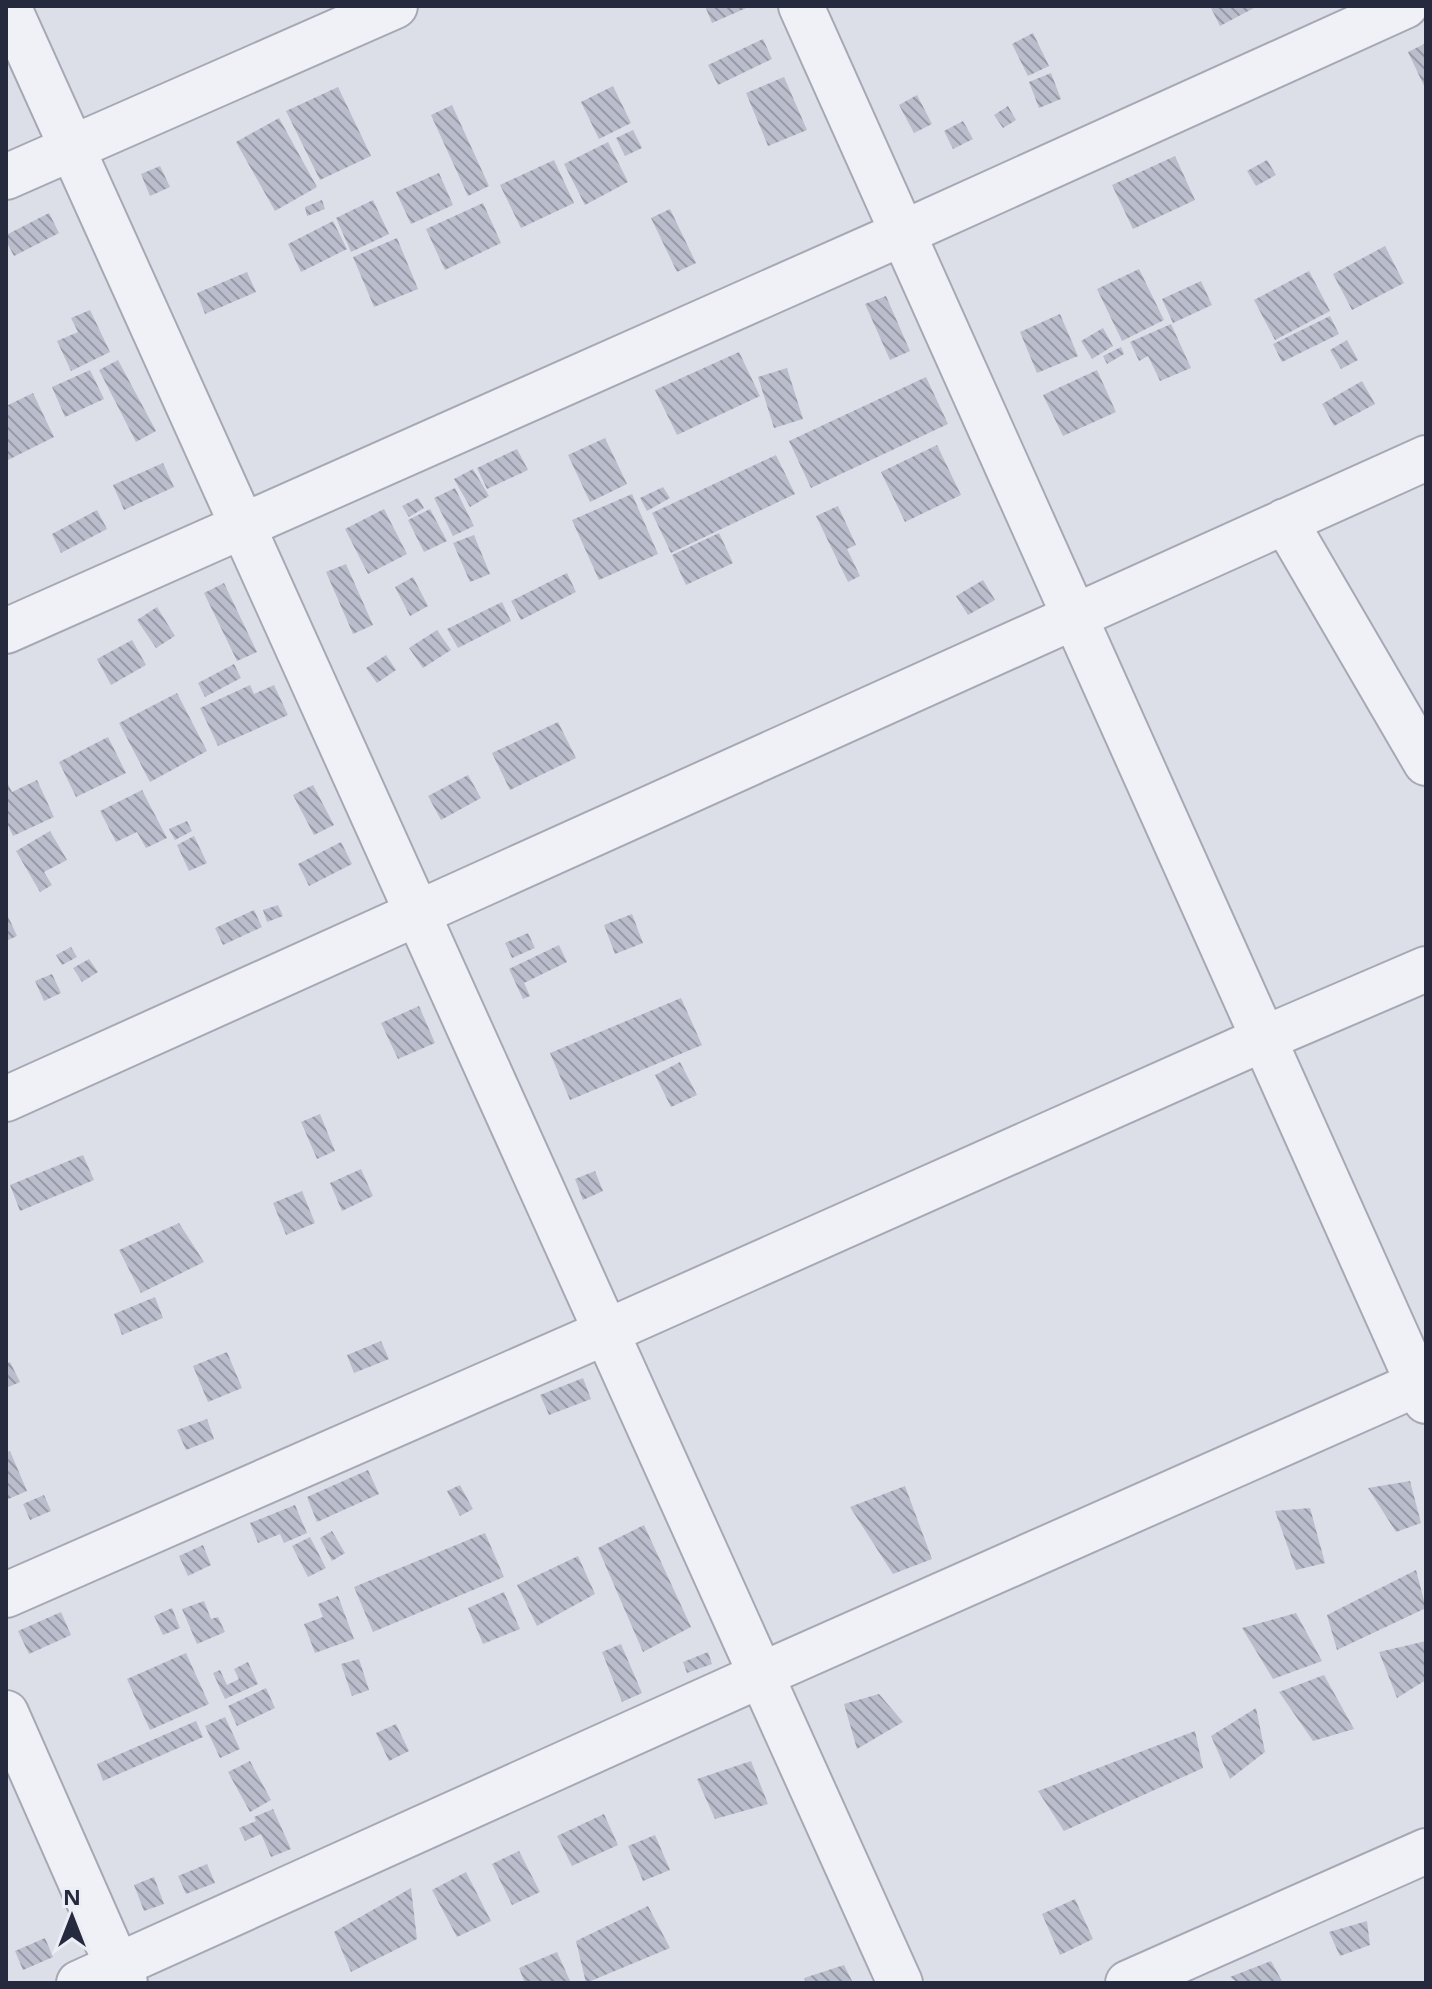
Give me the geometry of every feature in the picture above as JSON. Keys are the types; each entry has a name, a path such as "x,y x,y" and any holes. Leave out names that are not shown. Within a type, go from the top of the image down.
{"street":[{"path":"8,6 900,1983"},
{"path":"6,177 395,6"},
{"path":"6,1713 107,1977 761,1675 1423,1388 1263,1039 801,6"},
{"path":"6,631 903,233 1405,6"},
{"path":"6,1099 1426,458"},
{"path":"1285,521 1426,763"},
{"path":"6,1595 1426,969"},
{"path":"1128,1983 1426,1851"}],"building":[{"path":"705,6 751,6 712,23"},
{"path":"1211,8 1254,8 1220,26"},
{"path":"1033,33 1049,66 1028,76 1012,44"},
{"path":"763,39 772,59 718,85 708,65"},
{"path":"1426,43 1426,90 1408,52"},
{"path":"1051,73 1061,99 1039,108 1029,82"},
{"path":"784,77 807,130 768,146 746,93"},
{"path":"613,86 631,123 599,139 581,102"},
{"path":"338,87 371,156 320,180 286,111"},
{"path":"917,95 932,124 914,133 899,105"},
{"path":"452,105 489,186 468,196 431,115"},
{"path":"1008,106 1016,120 1003,128 994,115"},
{"path":"279,118 317,187 275,211 236,142"},
{"path":"963,121 973,139 953,149 944,131"},
{"path":"633,130 642,148 625,156 616,138"},
{"path":"608,142 628,182 585,205 564,164"},
{"path":"1175,156 1195,200 1133,229 1112,185"},
{"path":"554,160 574,203 521,228 500,185"},
{"path":"1267,160 1276,175 1256,186 1247,171"},
{"path":"160,166 170,187 150,196 141,174"},
{"path":"439,173 453,205 411,224 396,192"},
{"path":"322,200 325,209 307,216 305,207"},
{"path":"373,200 389,234 351,252 336,218"},
{"path":"483,203 501,243 445,270 426,229"},
{"path":"670,209 696,263 677,272 651,218"},
{"path":"49,213 59,233 14,256 6,235"},
{"path":"333,221 347,249 301,272 288,244"},
{"path":"397,238 418,289 374,307 353,257"},
{"path":"1385,246 1404,283 1352,310 1333,274"},
{"path":"1139,269 1164,320 1122,341 1097,289"},
{"path":"1309,271 1330,311 1275,340 1254,300"},
{"path":"247,272 256,292 205,314 197,293"},
{"path":"1201,281 1212,305 1173,323 1162,299"},
{"path":"886,296 910,351 890,360 865,304"},
{"path":"90,310 110,352 71,371 57,341 78,332 71,318"},
{"path":"1060,314 1078,356 1037,373 1020,332"},
{"path":"1330,316 1339,334 1282,362 1273,344"},
{"path":"1171,324 1191,368 1160,381 1148,356 1139,361 1130,342"},
{"path":"1103,328 1113,346 1092,359 1081,341"},
{"path":"1347,340 1358,360 1341,369 1330,350"},
{"path":"1121,347 1124,354 1107,364 1103,356"},
{"path":"739,352 760,396 677,435 655,390"},
{"path":"118,360 156,431 136,442 99,370"},
{"path":"787,368 803,419 774,428 758,377"},
{"path":"90,370 104,399 65,417 52,387"},
{"path":"1097,370 1116,412 1063,436 1043,395"},
{"path":"926,377 948,424 811,488 789,441"},
{"path":"1362,381 1375,404 1334,426 1322,404"},
{"path":"33,393 54,437 6,461 6,406"},
{"path":"605,438 627,484 590,502 568,455"},
{"path":"937,445 961,495 905,522 881,472"},
{"path":"517,449 528,470 487,489 477,468"},
{"path":"776,455 795,494 671,553 652,513"},
{"path":"163,463 174,487 124,510 113,485"},
{"path":"473,469 489,496 470,507 454,479"},
{"path":"663,487 670,498 647,511 640,498"},
{"path":"455,488 474,526 453,536 434,498"},
{"path":"632,494 658,554 599,580 572,520"},
{"path":"418,498 424,508 409,517 402,506"},
{"path":"838,506 856,545 847,549 860,576 848,582 816,516"},
{"path":"384,509 407,554 368,574 345,529"},
{"path":"430,509 447,541 424,552 408,520"},
{"path":"97,510 107,529 61,553 52,534"},
{"path":"719,533 733,563 686,585 672,555"},
{"path":"474,535 490,574 470,582 453,543"},
{"path":"346,564 373,625 353,634 326,572"},
{"path":"567,573 576,592 521,620 511,601"},
{"path":"413,577 428,606 410,616 395,587"},
{"path":"983,580 995,600 968,615 956,596"},
{"path":"224,583 257,652 237,661 204,593"},
{"path":"502,602 511,621 458,648 447,629"},
{"path":"157,607 175,636 156,648 137,620"},
{"path":"437,630 451,650 423,668 409,648"},
{"path":"132,640 146,665 111,685 97,659"},
{"path":"386,655 396,670 377,683 366,668"},
{"path":"234,664 241,678 205,697 198,683"},
{"path":"250,685 254,694 274,685 288,715 218,746 200,708"},
{"path":"177,693 207,751 150,782 119,723"},
{"path":"558,722 576,758 510,790 492,753"},
{"path":"108,737 126,773 76,797 59,762"},
{"path":"468,775 481,798 441,820 428,796"},
{"path":"37,780 54,817 13,836 6,821 6,785 12,792"},
{"path":"313,785 334,825 314,835 293,795"},
{"path":"142,790 167,838 146,848 137,832 116,842 100,811"},
{"path":"187,821 192,831 175,840 169,829"},
{"path":"50,831 67,860 44,872 52,885 40,892 16,851"},
{"path":"194,836 207,863 189,871 177,845"},
{"path":"341,842 352,864 309,886 298,864"},
{"path":"278,905 283,916 267,922 263,910"},
{"path":"254,910 262,927 223,945 215,928"},
{"path":"6,912 17,936 6,941"},
{"path":"632,914 643,943 615,954 604,925"},
{"path":"528,933 535,948 512,958 505,943"},
{"path":"559,945 567,962 524,983 530,996 523,999 509,969"},
{"path":"71,947 77,957 62,965 56,955"},
{"path":"89,959 98,972 82,982 73,968"},
{"path":"52,974 61,993 44,1001 35,981"},
{"path":"681,998 702,1045 570,1100 550,1053"},
{"path":"419,1006 435,1043 398,1059 381,1023"},
{"path":"680,1062 697,1095 671,1107 655,1075"},
{"path":"320,1114 335,1151 317,1159 301,1122"},
{"path":"83,1155 94,1180 20,1211 10,1185"},
{"path":"361,1169 373,1196 342,1211 330,1183"},
{"path":"595,1171 603,1191 583,1200 575,1179"},
{"path":"302,1191 315,1223 286,1235 273,1203"},
{"path":"179,1223 204,1262 141,1293 119,1250"},
{"path":"155,1297 163,1318 122,1335 114,1314"},
{"path":"381,1341 389,1359 354,1373 347,1355"},
{"path":"227,1352 242,1388 208,1402 193,1366"},
{"path":"10,1362 20,1382 6,1388 6,1363"},
{"path":"583,1378 591,1399 549,1415 540,1395"},
{"path":"207,1419 214,1439 186,1450 177,1430"},
{"path":"10,1451 27,1491 6,1500 6,1452"},
{"path":"368,1470 379,1494 317,1522 307,1497"},
{"path":"1410,1481 1421,1523 1396,1532 1368,1488"},
{"path":"460,1485 473,1509 460,1516 447,1491"},
{"path":"905,1486 932,1559 893,1574 850,1507"},
{"path":"44,1495 51,1511 30,1520 23,1504"},
{"path":"295,1505 307,1533 284,1543 280,1534 258,1543 250,1523"},
{"path":"1310,1508 1325,1563 1296,1570 1275,1511"},
{"path":"644,1525 691,1627 643,1652 598,1548"},
{"path":"332,1531 345,1553 332,1561 320,1538"},
{"path":"485,1533 504,1577 373,1632 354,1587"},
{"path":"310,1537 326,1568 308,1577 292,1546"},
{"path":"203,1545 211,1565 188,1576 179,1556"},
{"path":"578,1556 595,1594 537,1626 517,1585"},
{"path":"1416,1570 1426,1608 1337,1650 1327,1615"},
{"path":"504,1592 520,1629 483,1644 468,1608"},
{"path":"338,1596 354,1639 315,1653 304,1624 323,1617 318,1604"},
{"path":"204,1601 211,1619 218,1617 225,1632 197,1644 182,1609"},
{"path":"172,1608 180,1628 163,1635 154,1616"},
{"path":"61,1612 71,1635 29,1654 18,1631"},
{"path":"1296,1613 1322,1661 1273,1679 1242,1628"},
{"path":"1426,1641 1426,1680 1397,1698 1379,1652"},
{"path":"621,1644 642,1693 622,1702 602,1652"},
{"path":"708,1652 712,1664 687,1673 683,1662"},
{"path":"186,1653 209,1704 150,1730 127,1679"},
{"path":"359,1659 369,1690 352,1696 341,1664"},
{"path":"248,1662 258,1684 225,1699 213,1673 220,1670 227,1685 239,1679 234,1669"},
{"path":"1324,1675 1354,1729 1313,1741 1279,1692"},
{"path":"266,1688 275,1708 237,1726 228,1706"},
{"path":"879,1694 903,1722 857,1749 844,1704"},
{"path":"1256,1708 1265,1752 1230,1779 1211,1736"},
{"path":"225,1717 240,1749 220,1758 205,1726"},
{"path":"196,1721 203,1737 103,1781 97,1764"},
{"path":"396,1724 409,1751 389,1761 376,1733"},
{"path":"1195,1731 1203,1768 1064,1831 1038,1791"},
{"path":"250,1761 271,1800 250,1812 228,1772"},
{"path":"751,1761 768,1804 715,1819 697,1779"},
{"path":"273,1809 291,1849 271,1857 261,1834 245,1841 239,1828"},
{"path":"604,1814 618,1845 572,1866 557,1836"},
{"path":"655,1835 670,1870 643,1881 628,1846"},
{"path":"519,1851 540,1892 512,1905 492,1864"},
{"path":"207,1864 215,1883 186,1894 178,1876"},
{"path":"466,1872 491,1921 457,1937 432,1890"},
{"path":"154,1877 164,1904 144,1911 134,1885"},
{"path":"411,1888 417,1939 351,1972 334,1932"},
{"path":"1075,1899 1093,1939 1060,1955 1042,1914"},
{"path":"648,1906 670,1948 586,1983 576,1941"},
{"path":"1367,1921 1370,1945 1340,1956 1329,1932"},
{"path":"45,1938 53,1957 23,1970 15,1951"},
{"path":"557,1952 571,1983 525,1983 519,1968"},
{"path":"1271,1961 1283,1983 1238,1983 1230,1977"},
{"path":"844,1965 853,1983 806,1983 804,1978"}]}
